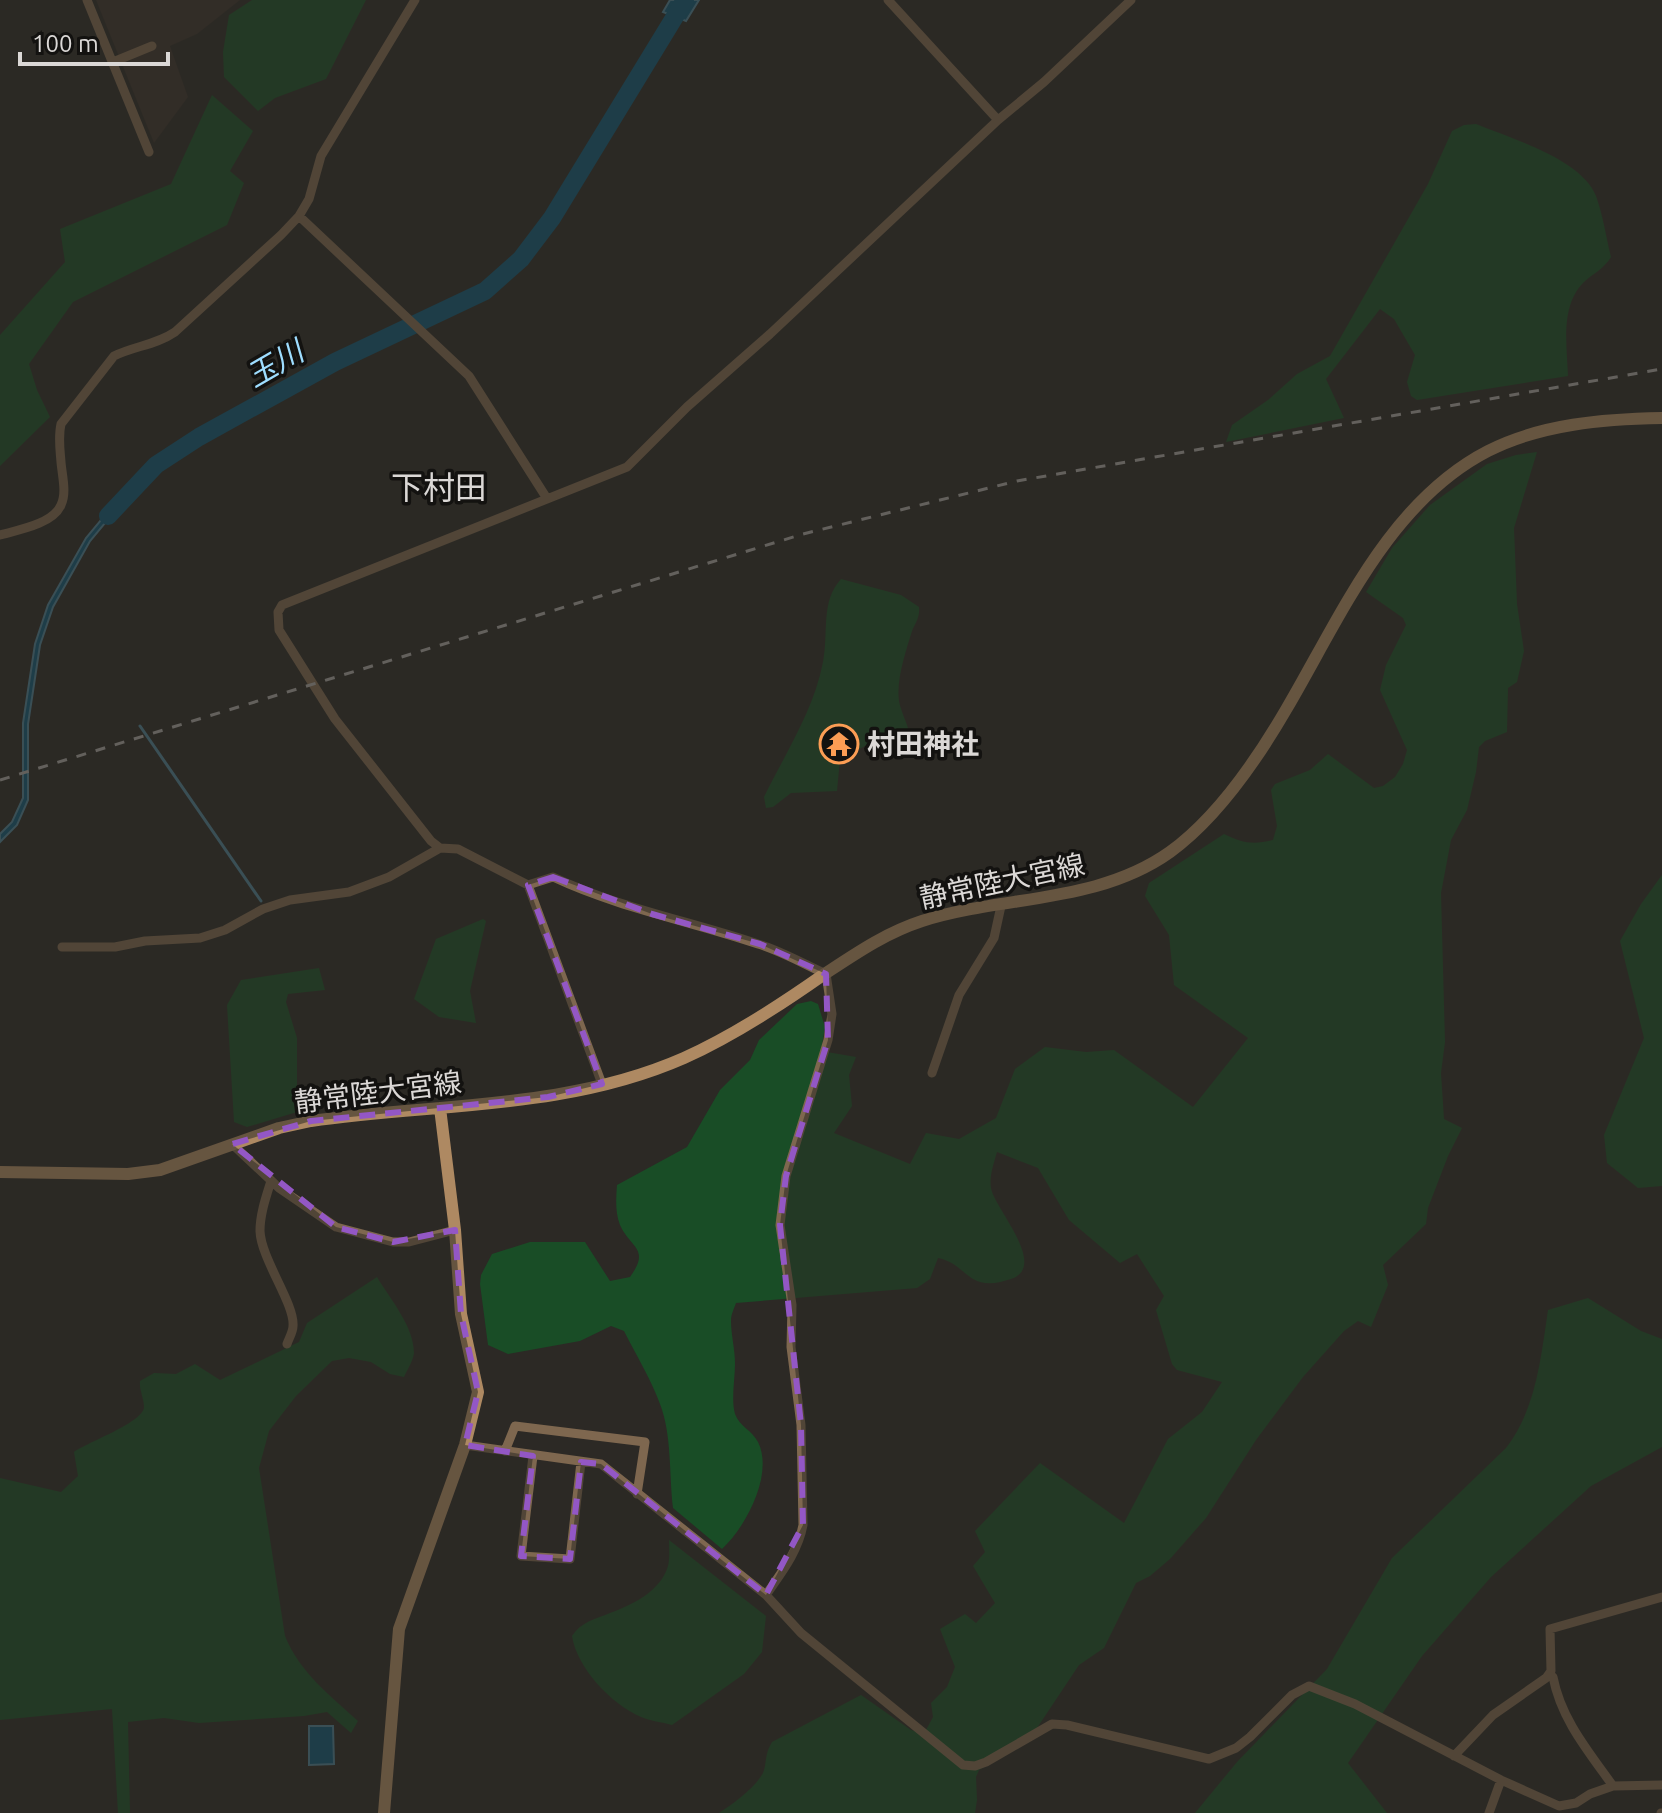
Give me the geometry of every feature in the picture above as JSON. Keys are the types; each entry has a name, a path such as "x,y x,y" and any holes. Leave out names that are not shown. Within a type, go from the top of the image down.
{"main road":[{"name":"静常陸大宮線","path":"0,1172 128,1174 160,1170 232,1144 311,1121 353,1114 548,1097 632,1078 722,1040 826,974 859,949 922,921 1099,886 1134,873 1171,852 1201,824 1265,746 1383,545 1436,487 1488,451 1529,435 1572,425 1662,418"},
{"path":"384,1813 399,1629 465,1445 478,1392 461,1314 455,1230 440,1108"}],"street":[{"path":"87,0 149,152"},
{"path":"0,535 52,516 60,507 63,496 61,424 114,356 163,340 175,332 299,216 309,199 321,156 415,0"},
{"path":"888,0 998,120"},
{"path":"440,848 431,841 335,719 279,630 278,612 282,605 627,467 687,407 1131,0"},
{"path":"113,62 152,46"},
{"path":"299,216 469,376 546,497"},
{"path":"62,947 115,947 145,941 200,938 225,930 263,909 290,900 349,892 389,877 440,848 458,849 528,885 602,1084"},
{"path":"528,885 553,877 652,914 760,944 826,974 832,1014 828,1040 786,1176 780,1225 792,1305 791,1347 801,1425 803,1525 792,1555 766,1595"},
{"path":"932,1073 959,995 994,938 1001,906"},
{"path":"232,1144 271,1181 336,1227 380,1239 409,1242 455,1230"},
{"path":"271,1181 262,1208 260,1229 271,1268 292,1316 293,1326 287,1344"},
{"path":"505,1451 515,1426 645,1442 637,1494"},
{"path":"465,1445 601,1464 766,1595 801,1633 963,1765 975,1766 986,1762 1052,1724 1209,1759 1236,1748 1292,1695 1309,1686 1355,1704 1548,1802 1566,1807 1613,1786 1662,1785"},
{"path":"533,1456 521,1556 570,1559 581,1462"},
{"path":"1454,1756 1493,1715 1546,1678 1549,1674 1550,1629 1662,1597"},
{"path":"1549,1674 1553,1677 1556,1696 1568,1722 1613,1786"},
{"path":"1489,1813 1501,1780"}],"highlighted area":[{"path":"553,877 652,914 760,944 826,974 828,1040 786,1176 780,1225 801,1425 803,1525 766,1595 601,1464 581,1462 570,1559 521,1556 533,1456 465,1445 478,1392 461,1314 455,1230 393,1242 336,1227 232,1144 311,1121 548,1097 602,1084 528,885"}],"shaded area":[{"path":"96,0 240,0 197,34 170,46 188,97 154,143"}],"green space":[{"path":"252,0 366,0 326,79 275,98 258,111 224,77 223,52 229,15"},
{"path":"212,95 253,131 230,171 244,183 227,225 73,302 29,364 50,417 0,466 0,335 65,262 60,229 171,184"},
{"path":"1476,124 1561,161 1588,183 1596,196 1611,257 1583,283 1571,303 1566,327 1568,376 1417,400 1411,396 1407,382 1415,355 1394,319 1380,309 1326,379 1344,418 1226,442 1232,425 1268,400 1297,374 1330,356 1428,184 1452,131"},
{"path":"1537,452 1514,528 1517,604 1524,651 1517,682 1508,688 1507,732 1485,741 1479,747 1467,810 1451,840 1441,893 1444,1119 1462,1128 1428,1208 1426,1224 1383,1265 1388,1285 1371,1327 1358,1321 1344,1331 1303,1377 1256,1440 1206,1518 1170,1559 1136,1583 1104,1648 1079,1665 1031,1737 979,1770 975,1813 719,1813 759,1779 772,1742 861,1695 911,1730 926,1730 933,1717 931,1703 947,1687 955,1667 940,1629 965,1614 976,1623 995,1603 973,1566 985,1552 975,1531 1040,1463 1124,1523 1168,1439 1202,1412 1222,1382 1177,1370 1172,1364 1156,1310 1164,1296 1137,1254 1120,1263 1069,1220 1038,1168 997,1152 991,1188 1016,1236 1024,1262 1021,1272 1011,1279 980,1282 938,1258 930,1279 917,1288 736,1303 731,1321 735,1358 734,1408 737,1418 758,1442 762,1469 760,1484 748,1514 722,1549 673,1508 664,1416 624,1331 611,1326 580,1341 508,1354 488,1345 480,1284 481,1275 492,1254 530,1242 585,1242 610,1281 630,1277 639,1254 618,1220 617,1185 687,1147 720,1090 750,1060 759,1040 797,1004 811,1001 818,1004 825,1027 821,1051 856,1057 849,1075 852,1106 834,1133 910,1164 926,1133 959,1139 996,1118 1015,1069 1045,1047 1086,1052 1114,1050 1193,1107 1248,1038 1174,985 1169,935 1145,896 1149,883 1224,834 1248,842 1273,840 1277,826 1271,790 1275,784 1310,770 1328,754 1374,788 1383,786 1395,777 1407,750 1380,690 1386,665 1406,625 1403,618 1366,592 1392,548 1430,505 1487,464"},
{"path":"841,579 901,595 919,607 899,684 899,701 909,732 910,747 901,759 869,744 840,759 837,791 791,793 773,807 766,808 764,797 806,714 819,680 830,598"},
{"path":"1662,875 1662,1186 1638,1188 1607,1163 1604,1135 1644,1038 1620,941"},
{"path":"483,919 486,921 470,991 476,1023 439,1017 414,999 436,939"},
{"path":"319,968 325,990 288,994 286,1002 297,1038 297,1112 247,1127 234,1122 227,1005 241,980"},
{"path":"377,1277 406,1323 413,1343 414,1353 404,1377 390,1374 371,1362 349,1358 332,1361 296,1396 269,1431 259,1468 285,1636 307,1672 358,1721 351,1733 327,1712 199,1723 164,1718 128,1722 130,1813 118,1813 112,1709 0,1720 0,1478 61,1492 78,1476 74,1452 126,1425 142,1413 140,1381 154,1373 176,1374 195,1364 220,1380 299,1342 307,1323"},
{"path":"1588,1298 1641,1331 1662,1339 1662,1447 1591,1486 1491,1577 1422,1656 1348,1763 1387,1813 1195,1813 1237,1762 1327,1669 1392,1558 1506,1448 1531,1400 1548,1310"},
{"path":"669,1540 766,1616 762,1652 744,1674 672,1725 641,1717 607,1694 588,1672 572,1636 584,1624 627,1606 652,1590 668,1566"}],"water":[{"path":"670,0 699,0 686,21 663,12"},
{"path":"121,496 125,499 90,541 53,607 40,645 28,724 28,800 17,825 0,842 0,834 12,822 23,798 23,723 35,644 48,605 86,538"},
{"path":"309,1726 333,1726 334,1764 309,1765"}],"waterway":[{"name":"玉川","path":"108,516 156,465 199,437 335,362 485,291 521,259 552,218 685,0"},
{"path":"140,726 261,901"}],"railway":[{"path":"0,780 803,534 1017,481 1662,369"}],"place":[{"name":"村田神社","path":"839,744"}],"district":[{"name":"下村田","path":"439,488"}]}
